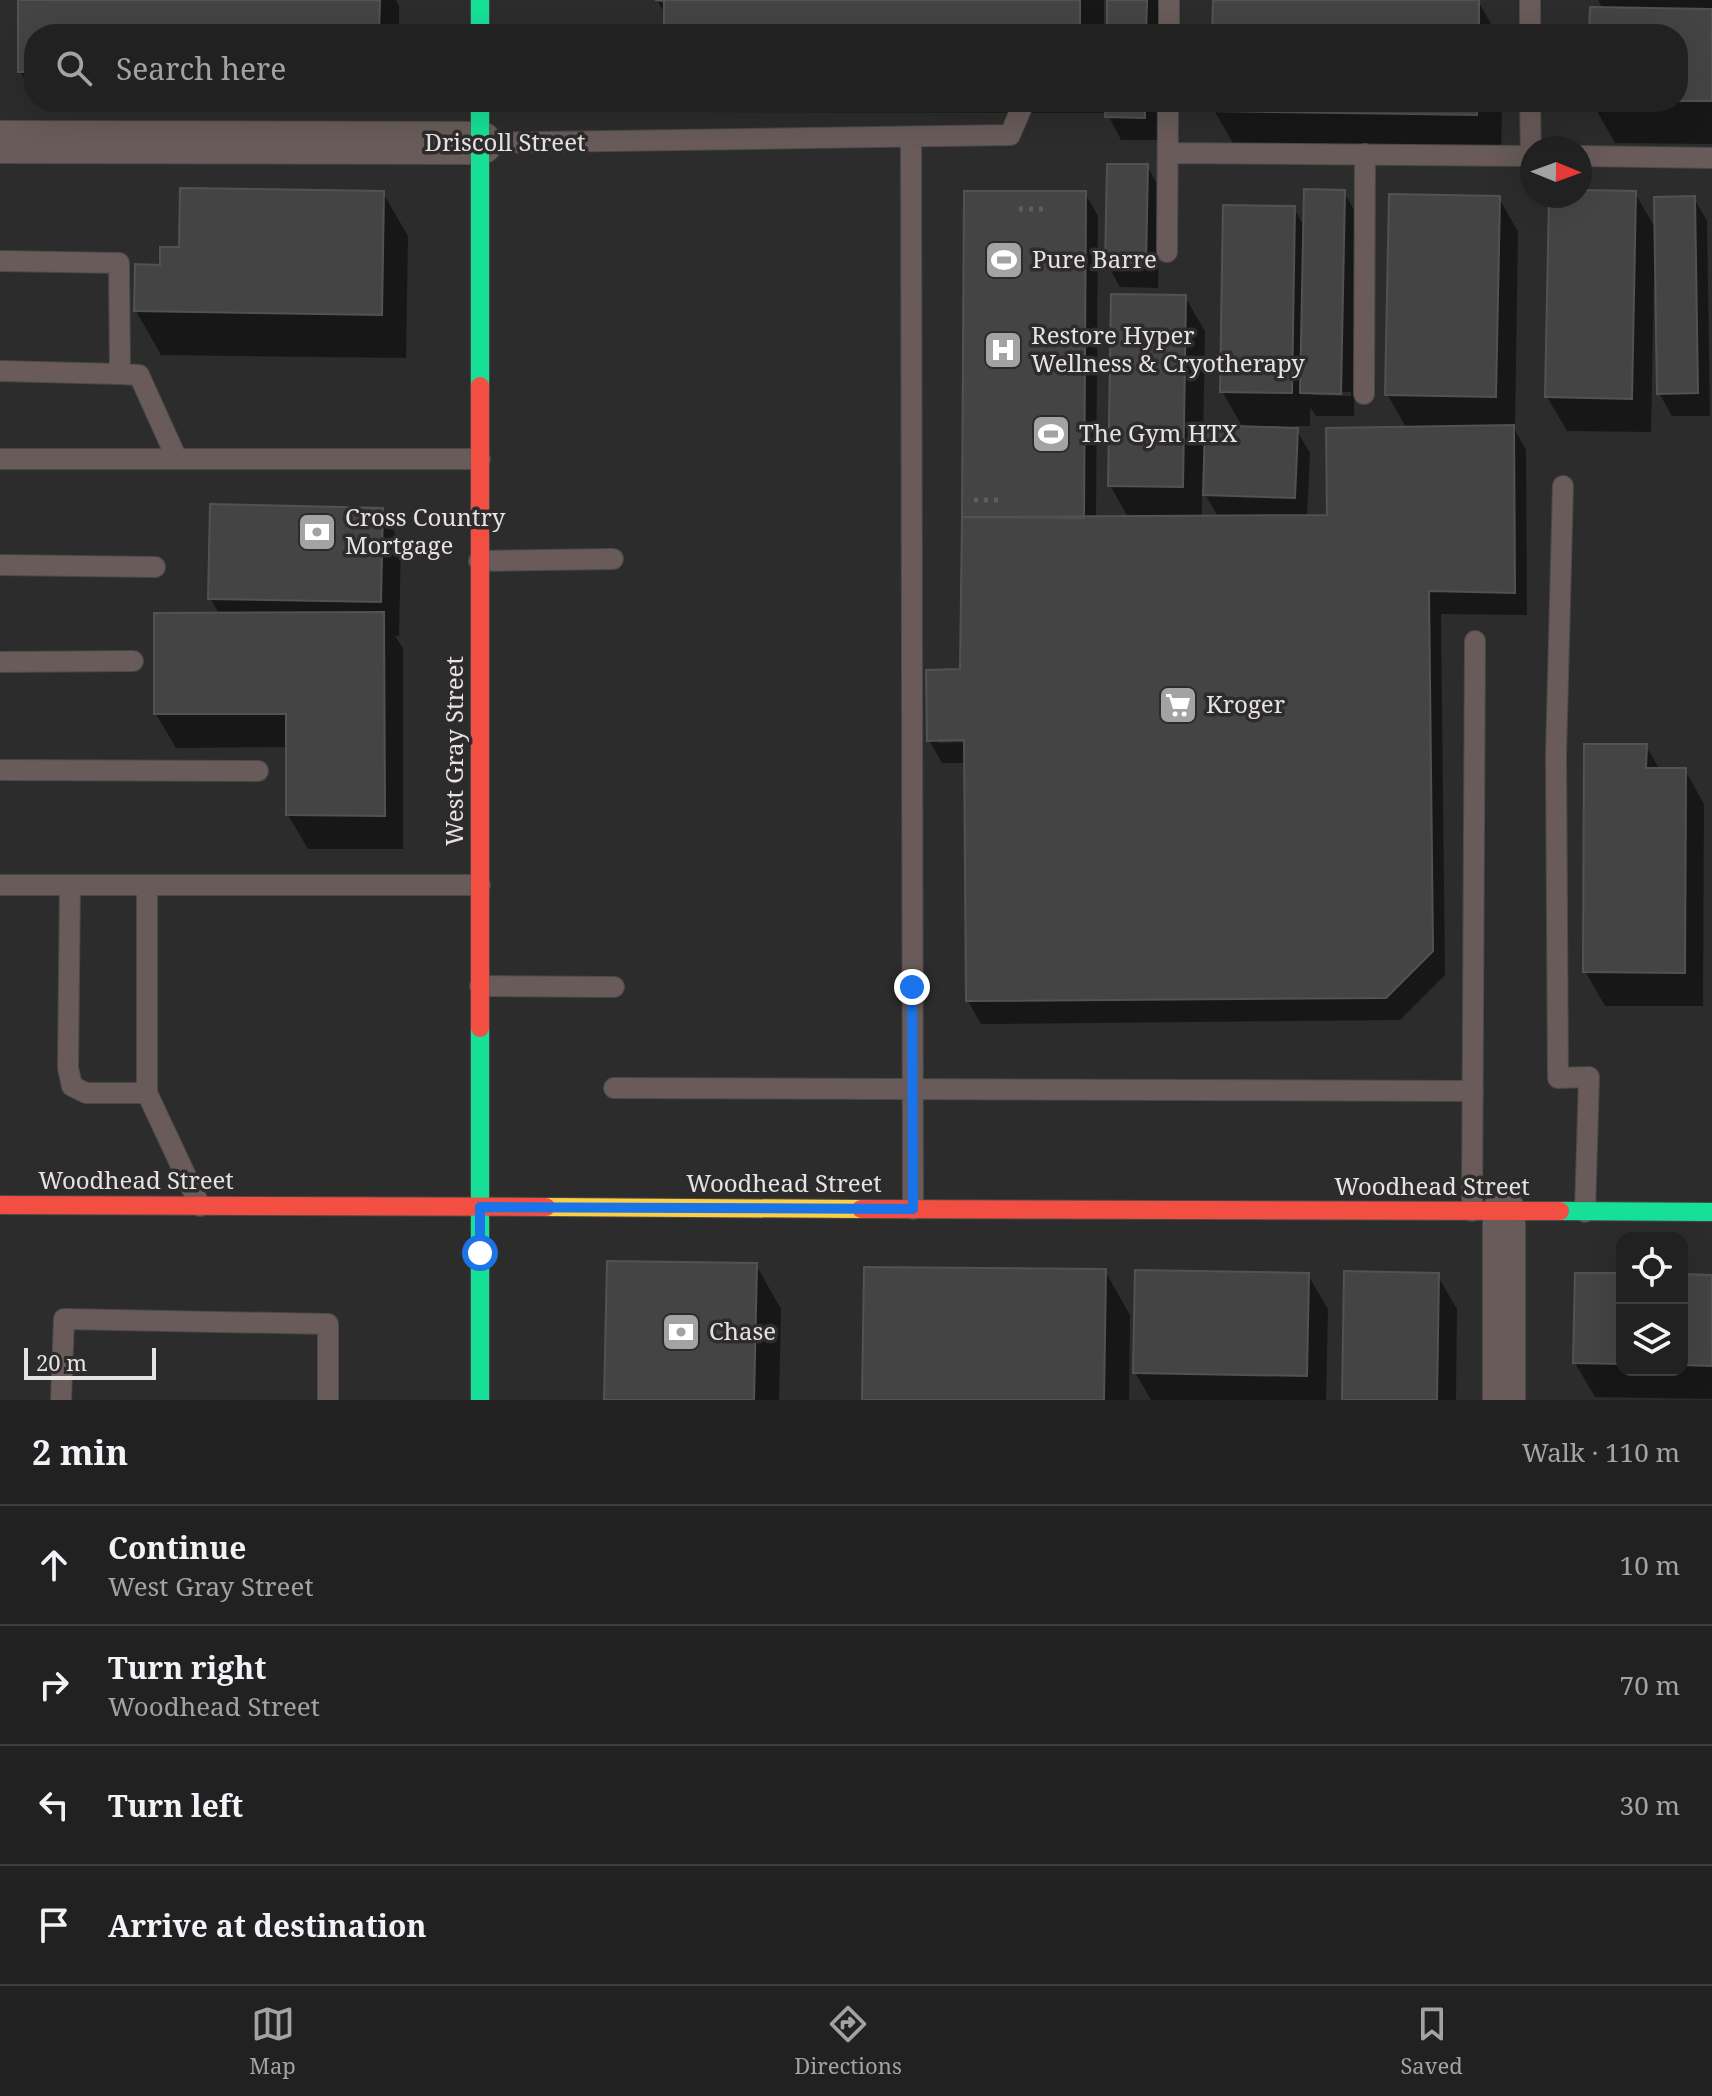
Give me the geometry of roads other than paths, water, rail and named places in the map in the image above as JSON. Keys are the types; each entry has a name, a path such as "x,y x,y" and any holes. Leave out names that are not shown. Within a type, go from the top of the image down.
{"street":[{"path":"480,0 480,24"},
{"name":"West Gray Street","path":"480,112 480,1400"},
{"name":"Driscoll Street","path":"0,142 481,143"},
{"name":"Woodhead Street","path":"0,1205 1712,1212"},
{"path":"1488,1211 1504,1400"}],"lane":[{"path":"1169,0 1169,24"},
{"path":"1530,0 1530,24"},
{"name":"Driscoll Street","path":"481,143 1010,135 1020,112"},
{"path":"1167,252 1168,112"},
{"path":"1530,112 1531,136"},
{"path":"911,137 913,1209"},
{"path":"1168,153 1520,156"},
{"path":"1364,394 1365,154"},
{"path":"1592,156 1712,158"},
{"path":"0,261 119,263 120,374"},
{"path":"0,371 139,375 177,459"},
{"path":"0,459 480,459"},
{"path":"1563,486 1556,755 1558,1078 1589,1077 1585,1212"},
{"path":"479,561 613,559"},
{"path":"0,565 155,567"},
{"path":"1475,641 1473,1091 1488,1211"},
{"path":"0,662 133,661"},
{"path":"0,770 258,771"},
{"path":"0,885 480,885"},
{"path":"70,885 68,1068 72,1086 86,1093 147,1093"},
{"path":"147,885 147,1093 200,1206"},
{"path":"480,986 614,987"},
{"path":"614,1088 1473,1091"},
{"path":"61,1400 64,1319 328,1324 328,1400"}],"place":[{"name":"Pure Barre","path":"1004,260"},
{"name":"Restore Hyper Wellness & Cryotherapy","path":"1003,350"},
{"name":"The Gym HTX","path":"1051,434"},
{"name":"Cross Country Mortgage","path":"317,532"},
{"name":"Kroger","path":"1178,705"},
{"name":"Chase","path":"681,1332"}]}
